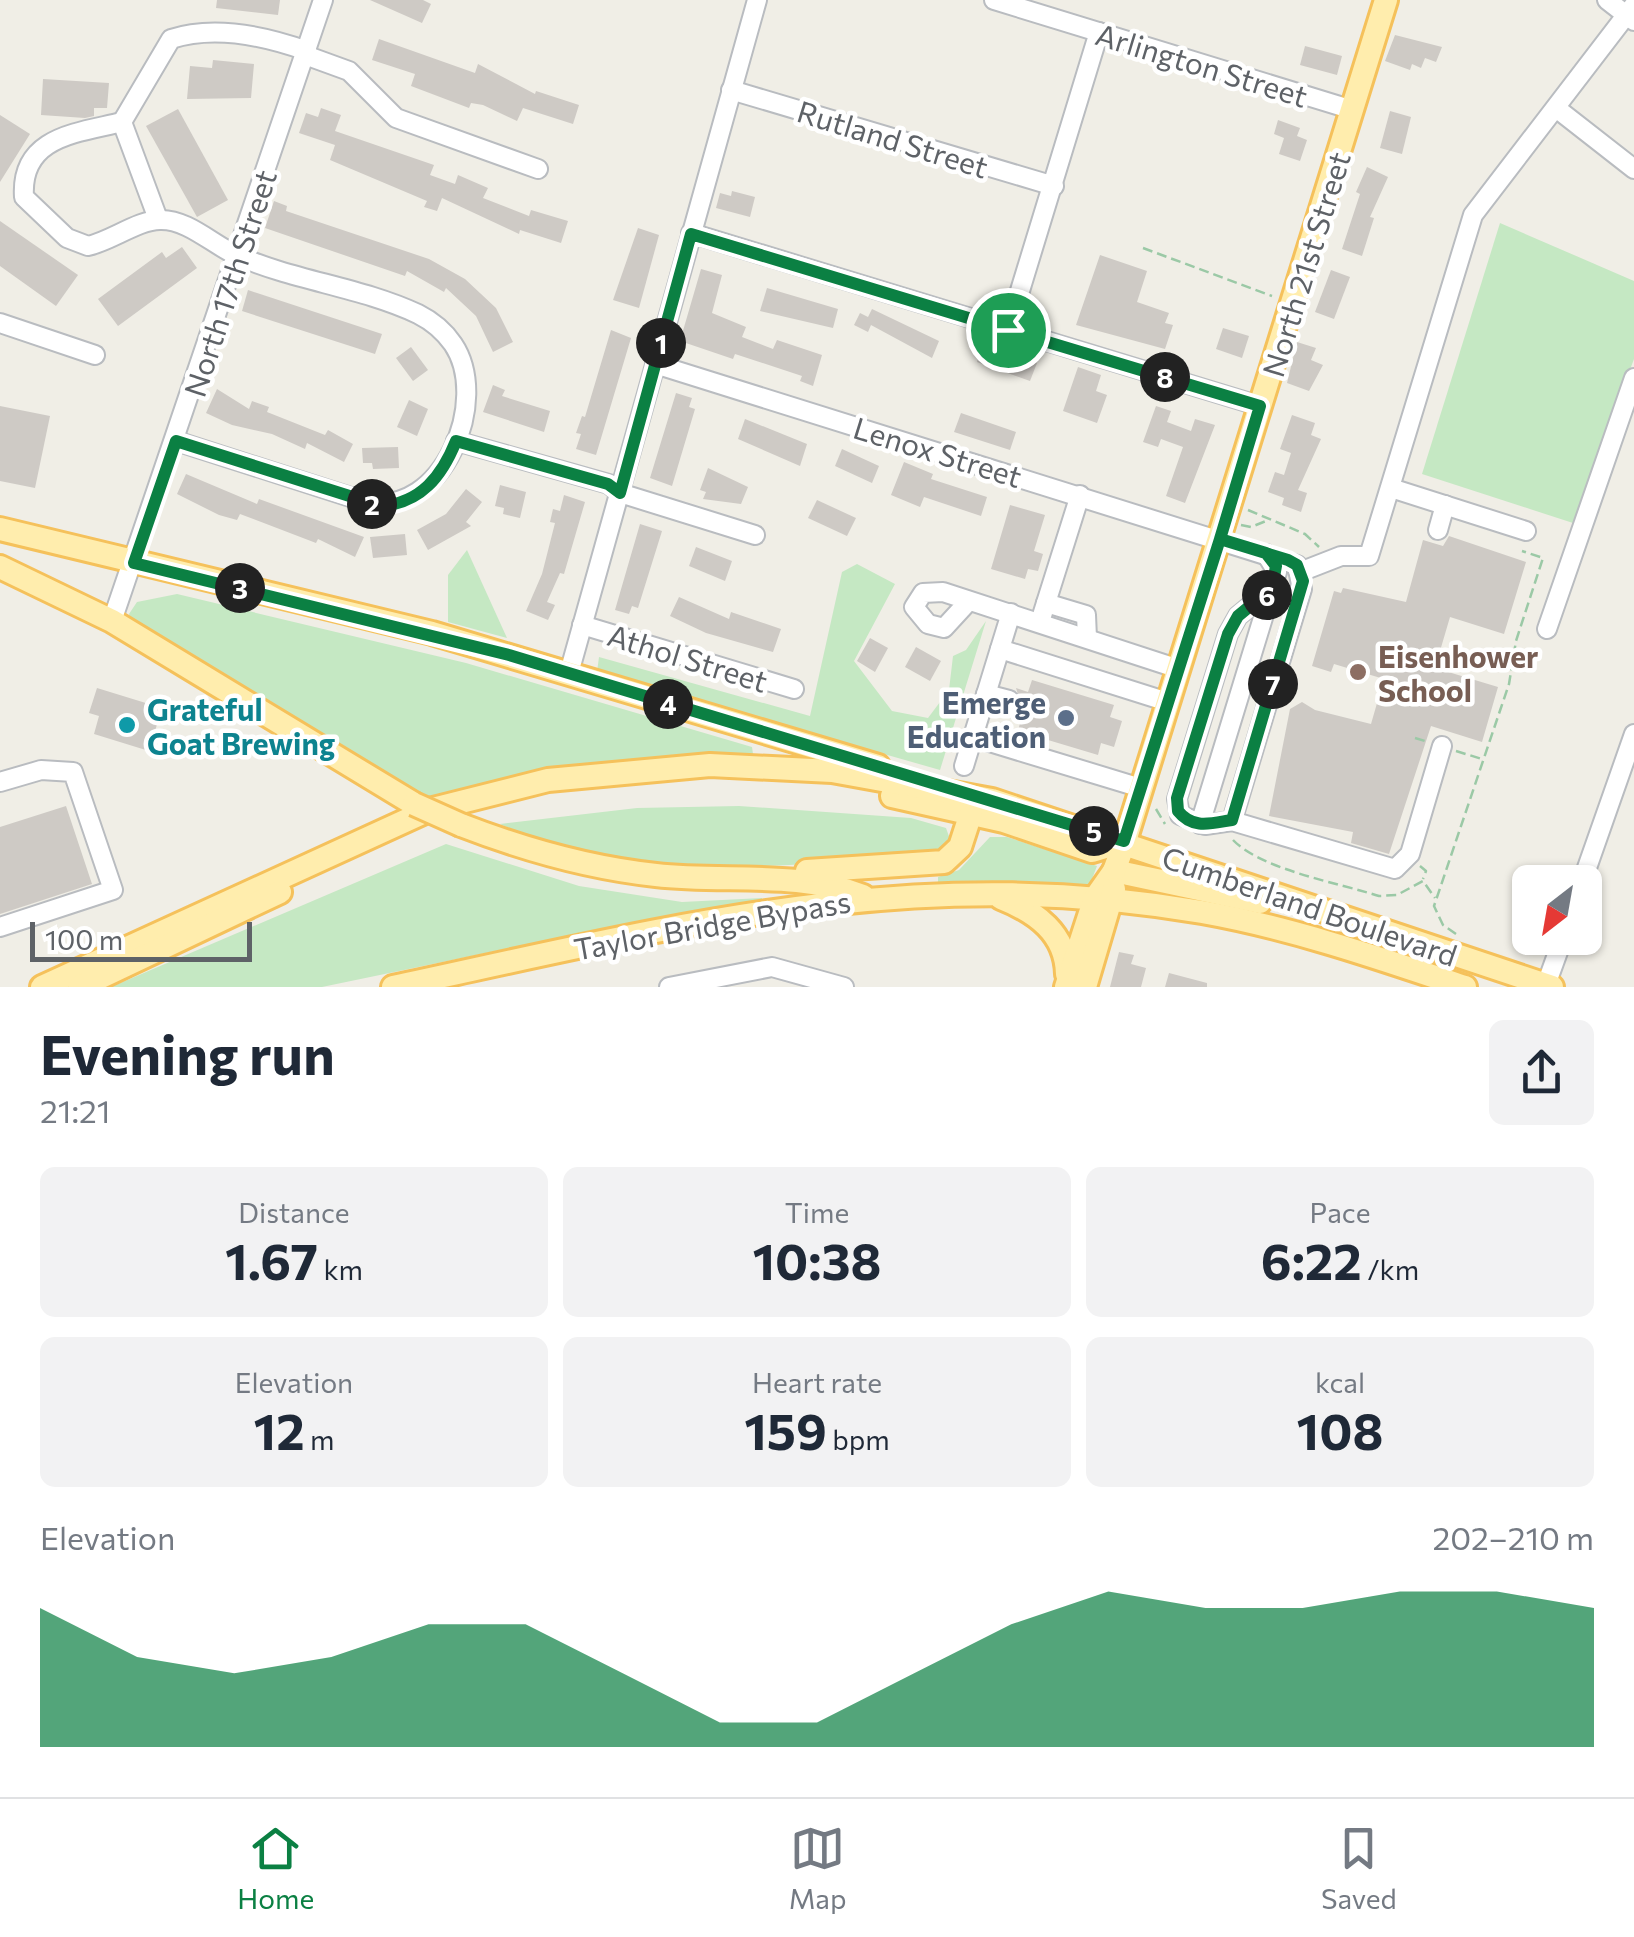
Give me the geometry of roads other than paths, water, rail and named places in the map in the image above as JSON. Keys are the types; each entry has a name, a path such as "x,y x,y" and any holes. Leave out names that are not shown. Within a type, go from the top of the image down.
{"main road":[{"name":"North 21st Street","path":"1073,986 1124,841 1148,795 1168,702 1386,0"},
{"path":"0,530 400,626 1124,841"},
{"path":"0,567 112,621 332,758 414,804 461,825 599,866 656,875 816,880 866,897"},
{"path":"42,987 392,824 521,786 642,768 751,766 872,777 992,800"},
{"path":"80,987 397,838 470,813 551,795 644,784 751,781 869,792 971,812 1092,850 1124,841"},
{"path":"734,880 834,868 944,862 960,847 971,812"},
{"name":"Cumberland Boulevard","path":"1124,841 1549,986"},
{"path":"1114,871 1356,923"},
{"path":"989,893 1029,911 1050,928 1064,953 1073,986"},
{"name":"Taylor Bridge Bypass","path":"393,987 718,918 866,897 989,893 1104,899"},
{"name":"Cumberland Boulevard","path":"1104,899 1204,913 1284,930 1465,987"}],"street":[{"name":"North 17th Street","path":"112,621 324,0"},
{"path":"568,673 757,0"},
{"name":"Arlington Street","path":"994,0 1353,110"},
{"path":"1230,828 1302,589 1300,572 1342,556 1369,556 1479,206 1632,14 1607,0"},
{"path":"176,441 381,506 407,501 426,488 456,441 465,373 454,345 430,320 237,256 179,224 158,220 88,246 67,238 24,197 30,166 55,136 122,122 172,40 196,32 273,39 349,71 396,118 538,168"},
{"path":"1008,330 1099,32"},
{"name":"Rutland Street","path":"731,90 1054,186"},
{"path":"1556,108 1634,169"},
{"path":"122,122 158,220"},
{"path":"691,234 1260,406"},
{"path":"0,323 95,355"},
{"name":"Lenox Street","path":"655,364 1288,560 1300,572"},
{"path":"1546,629 1634,378"},
{"path":"456,441 608,484 620,493 755,535"},
{"path":"1391,488 1526,530"},
{"path":"1040,622 1080,495"},
{"path":"1438,530 1445,505"},
{"path":"1200,824 1272,588 1276,566 1266,553"},
{"path":"1272,588 1238,616 1228,634 1177,798 1180,816 1395,869 1410,854 1442,746"},
{"path":"1046,602 1086,615 1087,638"},
{"path":"967,603 1040,622 1179,669"},
{"path":"964,766 1011,614"},
{"name":"Athol Street","path":"582,625 794,689"},
{"path":"1000,649 1168,702"},
{"path":"986,694 1008,700"},
{"path":"1588,865 1634,734"},
{"path":"973,737 1148,795"},
{"path":"0,782 41,770 72,772 112,890 0,927"},
{"path":"1549,986 1558,955"},
{"path":"766,987 772,967"},
{"path":"669,987 772,967 844,987"}],"place":[{"name":"Eisenhower School","path":"1358,672"},
{"name":"Emerge Education","path":"1066,718"},
{"name":"Grateful Goat Brewing","path":"127,725"}]}
